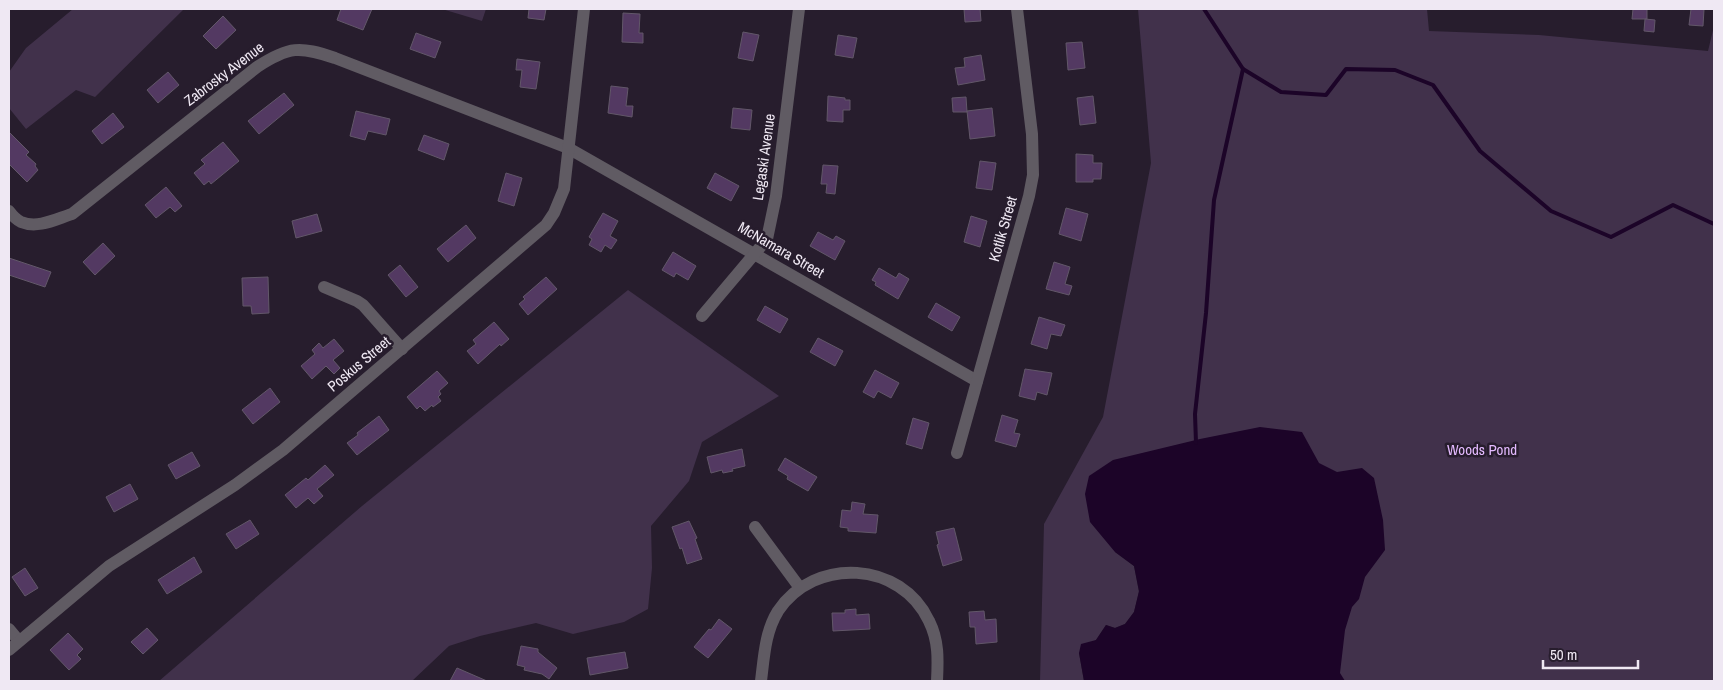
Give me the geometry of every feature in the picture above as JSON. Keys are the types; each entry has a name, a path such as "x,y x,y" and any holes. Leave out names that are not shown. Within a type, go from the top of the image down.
{"street":[{"name":"Poskus Street","path":"9,650 109,566 235,485 283,450 546,225 554,213 564,189 584,9"},
{"name":"Legaski Avenue","path":"702,316 767,239 776,196 799,9"},
{"name":"Kotlik Street","path":"957,453 1029,196 1033,175 1032,134 1017,9"},
{"name":"Zabrosky Avenue","path":"9,211 20,221 35,225 51,222 72,214 257,67 286,51 302,49 319,53 568,148"},
{"name":"McNamara Street","path":"568,148 977,381"},
{"path":"324,287 363,305 402,349"},
{"path":"755,527 800,588"},
{"path":"761,681 770,626 784,603 809,582 829,574 851,572 862,572 883,578 902,588 918,603 934,631 938,652 937,681"},
{"path":"9,629 19,641"}],"green space":[{"path":"73,9 184,9 95,97 76,90 26,129 9,108 9,72 26,48"},
{"path":"442,9 486,9 482,21"},
{"name":"Woods Pond","path":"1138,9 1427,9 1429,31 1539,35 1708,51 1714,26 1714,681 1194,681 1132,456 1115,552 1134,566 1139,592 1134,612 1125,624 1115,628 1106,625 1096,640 1079,653 1084,681 1040,681 1044,524 1103,417 1151,163"},
{"path":"628,290 779,396 702,442 689,481 651,526 652,568 648,609 624,622 573,634 536,623 480,636 449,646 412,681 159,681 362,506"}],"shaded area":[{"path":"1260,427 1302,432 1319,463 1337,472 1362,468 1374,478 1383,520 1385,550 1365,577 1359,599 1352,607 1345,630 1340,673 1345,681 1084,681 1079,653 1081,644 1096,640 1106,625 1115,628 1125,624 1134,612 1139,591 1134,566 1115,552 1090,522 1085,494 1089,476 1113,460"}],"building":[{"path":"341,9 372,9 363,30 337,20"},
{"path":"529,9 546,9 544,20 528,18"},
{"path":"964,9 980,9 981,21 965,22"},
{"path":"1633,9 1647,9 1647,19 1632,19"},
{"path":"1691,9 1704,9 1703,26 1689,25"},
{"path":"623,13 640,14 639,33 643,33 643,43 622,42"},
{"path":"223,16 236,30 216,49 203,36"},
{"path":"1645,19 1655,20 1654,32 1644,31"},
{"path":"743,32 759,35 753,61 738,58"},
{"path":"416,33 441,42 435,58 410,49"},
{"path":"838,35 857,38 853,58 835,55"},
{"path":"1082,42 1085,68 1068,70 1066,43"},
{"path":"981,55 985,80 958,85 955,68 965,67 964,58"},
{"path":"517,59 540,62 536,89 520,87 522,70 516,70"},
{"path":"168,72 179,85 158,103 147,90"},
{"path":"611,86 628,88 626,106 633,106 632,117 608,113"},
{"path":"284,93 294,105 259,134 248,121"},
{"path":"828,96 850,100 850,110 843,110 843,122 827,121"},
{"path":"1093,96 1096,123 1080,125 1077,98"},
{"path":"966,97 967,112 953,112 952,98"},
{"path":"733,108 752,110 750,130 731,128"},
{"path":"992,108 995,136 970,139 967,111"},
{"path":"356,111 390,119 386,135 368,131 365,140 350,136"},
{"path":"113,113 124,127 102,144 92,131"},
{"path":"9,132 29,152 26,155 36,164 35,166 38,170 27,182 9,164"},
{"path":"424,135 449,144 444,160 418,150"},
{"path":"223,142 239,161 211,184 209,181 204,185 194,173 205,164 201,160"},
{"path":"1076,154 1093,155 1093,163 1102,163 1101,179 1093,179 1093,182 1076,182"},
{"path":"980,161 996,163 992,190 976,188"},
{"path":"823,165 838,166 835,194 826,193 827,184 821,184"},
{"path":"506,173 522,178 514,206 498,201"},
{"path":"715,173 739,186 731,201 707,188"},
{"path":"166,187 182,206 175,212 170,207 156,218 145,205"},
{"path":"1066,208 1088,214 1081,241 1059,234"},
{"path":"603,213 618,221 610,236 617,240 611,249 605,245 601,252 589,245 592,239 589,237"},
{"path":"317,214 322,231 296,238 292,221"},
{"path":"971,216 987,221 980,247 964,242"},
{"path":"466,225 476,238 448,262 437,249"},
{"path":"818,232 833,240 836,236 845,241 835,260 810,246"},
{"path":"103,243 115,256 95,275 83,262"},
{"path":"673,252 696,266 688,280 676,273 674,277 662,270"},
{"path":"9,258 51,272 45,287 9,275"},
{"path":"1054,262 1070,267 1065,284 1072,286 1069,295 1046,289"},
{"path":"400,265 418,287 406,297 388,275"},
{"path":"879,268 896,278 899,273 909,279 898,299 875,285 876,282 872,280"},
{"path":"268,277 269,313 252,314 251,306 243,306 242,278"},
{"path":"546,277 557,289 528,315 519,304 525,299 523,297"},
{"path":"936,303 960,317 952,331 928,317"},
{"path":"765,306 788,319 780,333 757,320"},
{"path":"1039,317 1065,325 1061,336 1051,334 1047,349 1031,344"},
{"path":"494,322 509,339 501,346 500,344 478,364 467,351 476,344 473,340"},
{"path":"818,338 843,351 835,366 810,352"},
{"path":"334,339 344,351 333,360 340,368 334,374 326,366 312,379 301,366 315,354 312,350 319,343 323,348"},
{"path":"1025,369 1052,373 1047,395 1037,392 1035,400 1019,396"},
{"path":"875,370 899,383 891,398 878,391 874,398 863,392"},
{"path":"437,371 448,383 439,391 441,394 438,397 441,401 425,411 420,406 417,409 407,397"},
{"path":"270,388 280,402 253,424 242,410"},
{"path":"1002,415 1018,420 1014,433 1020,434 1016,447 995,441"},
{"path":"379,416 389,430 357,455 347,443"},
{"path":"913,418 929,423 922,449 906,444"},
{"path":"742,449 745,466 732,469 733,471 723,473 722,470 711,473 707,457"},
{"path":"192,452 200,466 176,479 168,465"},
{"path":"785,458 817,477 808,491 787,479 788,476 778,470"},
{"path":"325,465 334,475 317,489 323,496 314,504 308,498 296,508 285,495 306,478 308,480"},
{"path":"130,484 138,499 114,512 106,497"},
{"path":"852,502 865,504 863,514 878,515 876,533 848,531 848,528 840,527 842,510 851,511"},
{"path":"250,520 259,534 236,549 226,534"},
{"path":"689,521 697,538 695,539 702,559 687,564 672,527"},
{"path":"954,528 962,560 943,566 937,545 939,544 936,532"},
{"path":"194,557 202,572 167,594 158,580"},
{"path":"25,568 38,588 25,596 12,577"},
{"path":"856,609 856,615 869,614 870,629 833,631 832,613 845,613 845,610"},
{"path":"984,611 985,620 996,619 997,642 976,644 975,627 970,627 969,612"},
{"path":"719,619 732,629 708,658 694,647"},
{"path":"147,628 158,640 143,654 131,642"},
{"path":"68,633 83,649 77,655 81,659 69,670 50,650"},
{"path":"521,646 538,649 538,652 557,668 549,679 542,674 524,670 525,667 517,665"},
{"path":"625,652 628,668 590,675 587,658"},
{"path":"457,668 487,681 450,681"}],"waterway":[{"path":"1196,443 1195,414 1206,313 1214,200 1243,69 1204,9"},
{"path":"1243,69 1281,92 1326,95 1346,69 1395,70 1433,85 1480,151 1551,211 1611,237 1673,205 1714,224"}]}
